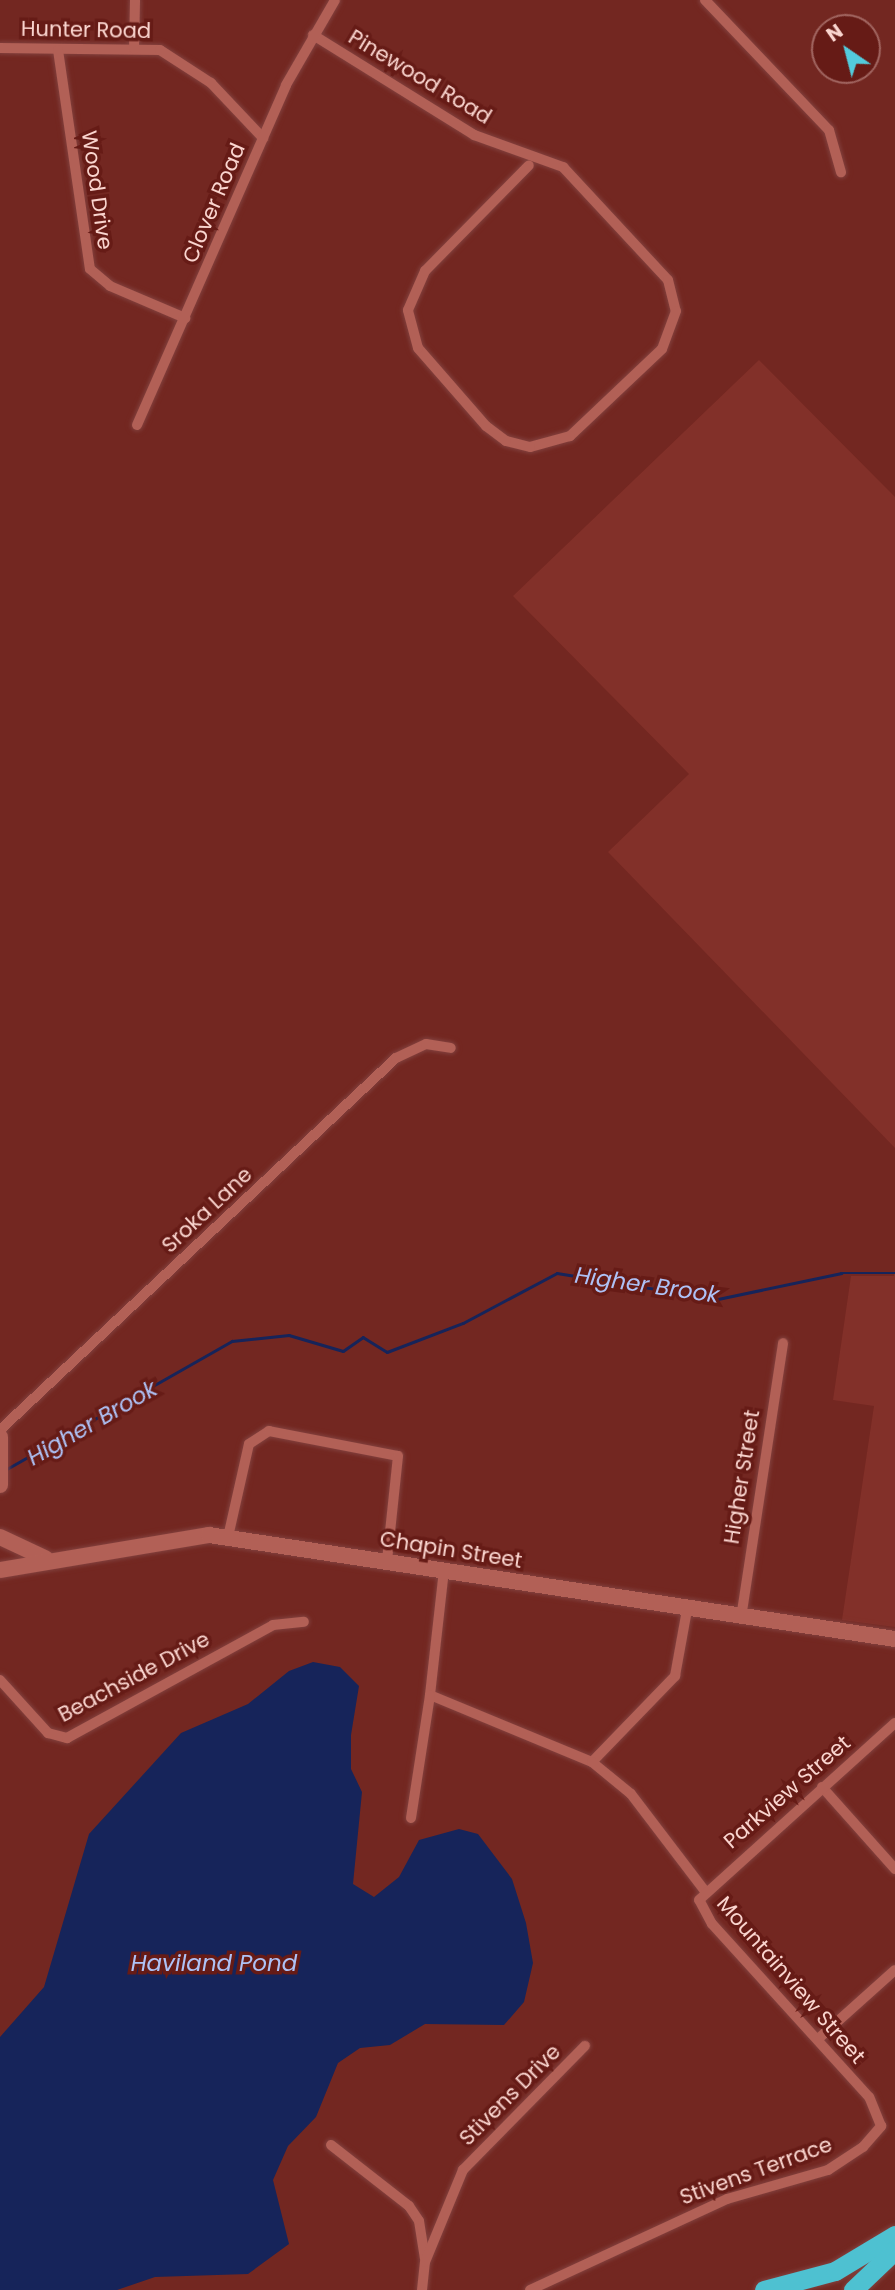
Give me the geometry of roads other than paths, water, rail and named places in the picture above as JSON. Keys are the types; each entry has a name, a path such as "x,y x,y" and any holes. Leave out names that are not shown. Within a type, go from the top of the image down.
{"highway":[{"path":"764,2290 835,2271 895,2235"},
{"path":"853,2290 895,2250"}],"main road":[{"path":"0,1437 1,1474"},
{"name":"Chapin Street","path":"0,1570 47,1559 193,1536 228,1537 387,1560 687,1610 895,1639"},
{"path":"0,1537 47,1559"}],"street":[{"path":"134,48 135,0"},
{"path":"705,0 829,130 841,172"},
{"name":"Clover Road","path":"137,425 263,138 328,3"},
{"name":"Pinewood Road","path":"313,34 474,135 563,167 668,280 676,311 662,349 570,436 530,447 486,426 418,348 408,310 419,279 529,165"},
{"name":"Hunter Road","path":"0,48 160,50 189,65 263,138"},
{"name":"Wood Drive","path":"58,50 90,269 110,286 186,318"},
{"name":"Sroka Lane","path":"0,1430 396,1059 426,1044 451,1048"},
{"name":"Higher Street","path":"741,1618 783,1343"},
{"path":"228,1537 250,1441 266,1430 398,1456 387,1560"},
{"path":"411,1818 430,1695 444,1570"},
{"path":"592,1762 675,1676 687,1610"},
{"name":"Beachside Drive","path":"0,1681 48,1733 67,1738 273,1625 304,1622"},
{"name":"Mountainview Street","path":"430,1695 592,1762 631,1794 705,1891 699,1900 702,1912 868,2096"},
{"name":"Parkview Street","path":"705,1891 895,1723"},
{"path":"822,1787 895,1869"},
{"path":"818,2039 895,1970"},
{"name":"Stivens Drive","path":"422,2290 425,2262 463,2171 585,2046"},
{"name":"Stivens Terrace","path":"530,2290 727,2199 828,2170 863,2147 881,2126 868,2096"},
{"path":"331,2145 409,2206 419,2221 425,2262"}],"water":[{"name":"Haviland Pond","path":"313,1662 340,1667 359,1686 351,1735 351,1769 362,1792 353,1884 374,1897 399,1877 419,1840 459,1829 478,1834 512,1879 526,1923 533,1963 524,2002 504,2025 425,2024 390,2045 360,2048 338,2063 316,2117 288,2146 273,2180 289,2244 248,2274 155,2277 117,2290 0,2290 0,2037 44,1987 89,1834 181,1733 248,1704 289,1671"}],"waterway":[{"name":"Higher Brook","path":"5,1470 232,1341 289,1335 343,1351 363,1337 387,1352 463,1323 557,1273 718,1299 841,1273 895,1273"}]}
